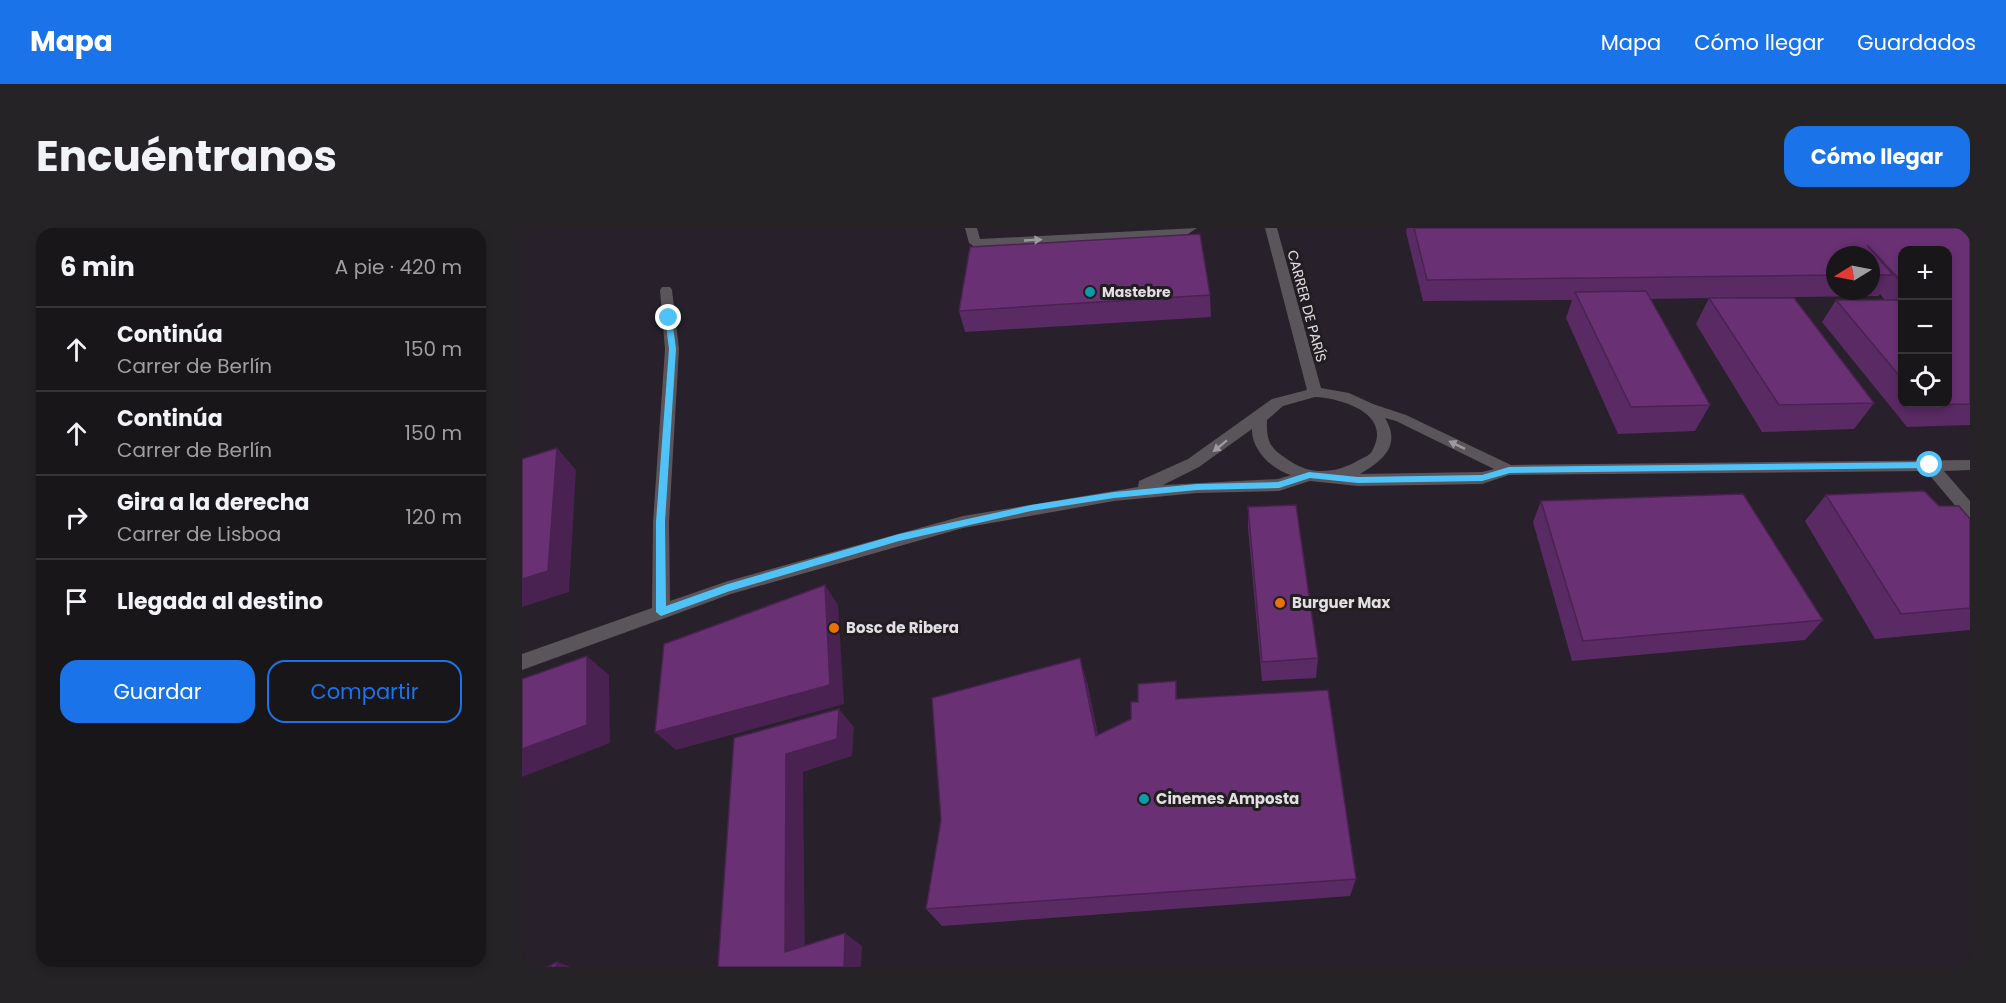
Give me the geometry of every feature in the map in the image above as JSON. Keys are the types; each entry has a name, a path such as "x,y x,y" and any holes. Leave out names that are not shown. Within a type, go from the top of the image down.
{"street":[{"path":"971,228 975,243 1185,232 1191,228"},
{"name":"CARRER DE PARÍS","path":"1270,228 1315,392"},
{"path":"1960,228 1970,237"},
{"path":"661,612 661,522 672,349 666,290"},
{"path":"1114,495 1162,480 1210,454 1280,401 1296,395 1315,392 1343,396 1401,418 1509,470"},
{"path":"1332,476 1359,469 1378,455 1384,443 1384,430 1378,418 1367,407"},
{"path":"1266,411 1259,422 1258,435 1263,449 1281,465 1309,475 1358,480 1467,479 1482,478 1509,470 1970,465"},
{"path":"1930,465 1970,512"},
{"path":"522,662 728,588 899,538 1031,508 1114,495 1197,487 1279,485 1309,475"}],"shaded area":[{"path":"522,228 1970,228 1970,967 522,967"}],"building":[{"path":"1414,228 1960,228 1970,238 1970,404 1952,404 1952,246 1898,246 1898,278 1880,259 1880,246 1867,245 1826,246 1826,275 1427,280"},
{"name":"Mastebre","path":"1200,234 1210,295 959,311 970,247"},
{"path":"1880,260 1893,275 1880,275"},
{"path":"1646,291 1710,405 1631,407 1575,292"},
{"path":"1709,298 1794,298 1874,403 1779,405"},
{"path":"1836,300 1898,300 1898,374"},
{"path":"557,448 548,571 522,579 522,459"},
{"path":"1924,491 1939,506 1959,506 1970,519 1970,608 1901,614 1826,495"},
{"path":"1743,494 1823,620 1583,641 1541,501"},
{"name":"Burguer Max","path":"1296,505 1318,658 1262,662 1248,507"},
{"path":"825,585 830,685 655,732 664,644"},
{"path":"587,656 587,725 522,749 522,679"},
{"name":"Cinemes Amposta","path":"1080,658 1096,736 1131,719 1131,702 1138,702 1138,684 1176,681 1176,699 1328,690 1356,879 926,909 941,820 932,698"},
{"path":"839,709 837,739 786,754 785,952 845,933 844,967 718,967 734,738"}],"place":[{"name":"Mastebre","path":"1090,292"},
{"name":"Burguer Max","path":"1280,603"},
{"name":"Bosc de Ribera","path":"834,628"},
{"name":"Cinemes Amposta","path":"1144,799"}],"route":[{"path":"669,318 672,349 671,396 664,457 661,612 728,588 899,538 1031,508 1114,495 1197,487 1279,485 1309,475 1358,480 1416,480 1482,478 1509,470 1930,465"}]}
